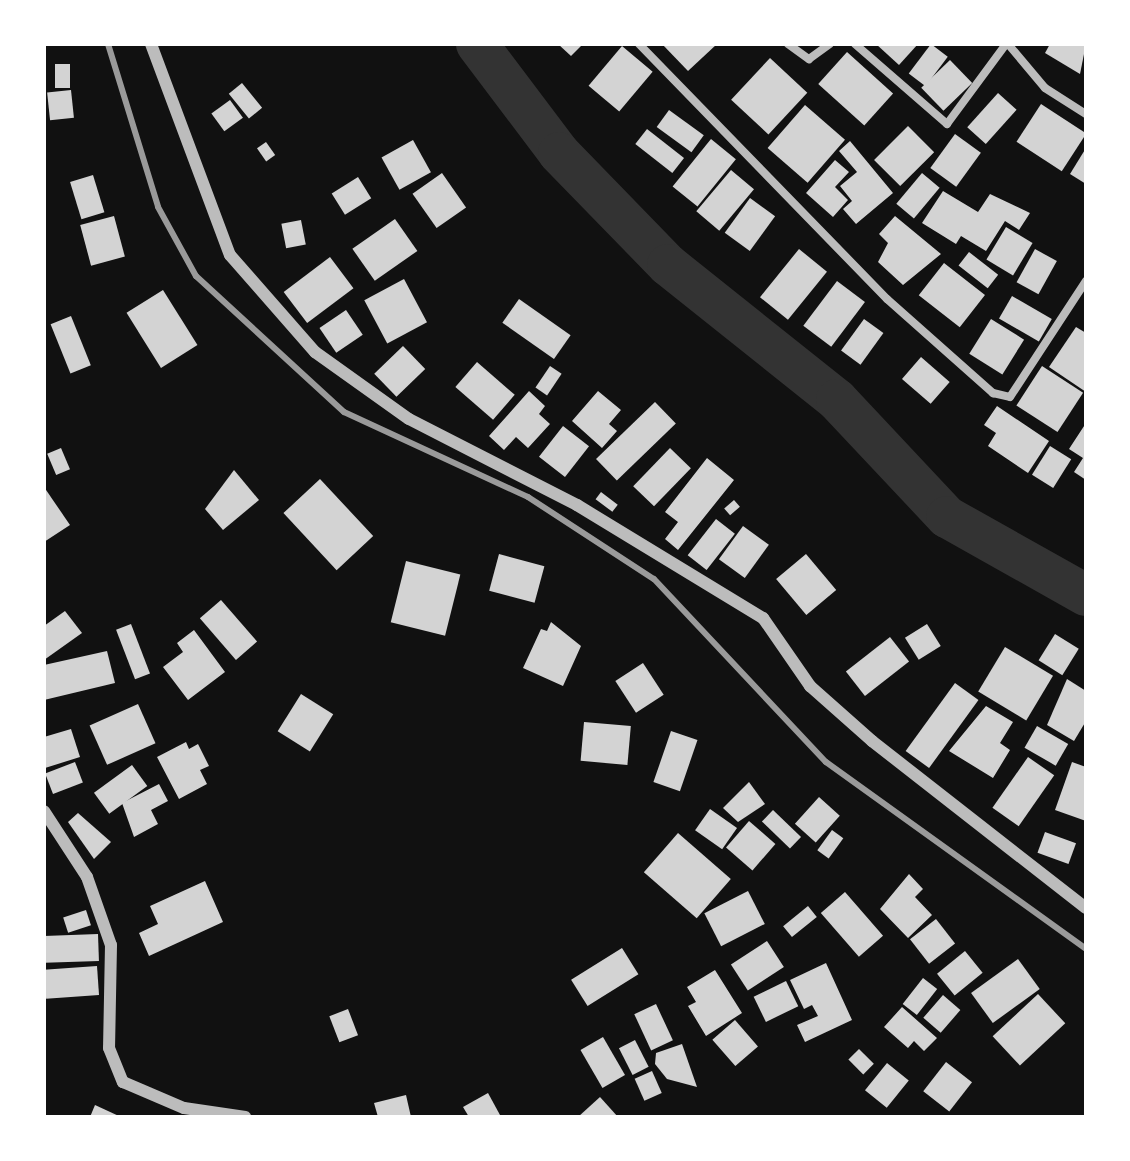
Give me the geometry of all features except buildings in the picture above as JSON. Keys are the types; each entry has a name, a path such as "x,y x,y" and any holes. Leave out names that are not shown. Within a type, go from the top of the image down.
{"street":[{"path":"151,44 230,255 315,352 409,419 577,505 763,618 810,686 861,732 1086,908"},
{"path":"639,44 887,299 993,393 1010,397 1086,281"},
{"path":"788,44 809,59 830,44"},
{"path":"855,44 947,124 1007,44 1045,88 1086,114"},
{"path":"44,811 87,877 111,945 109,1048 123,1082 184,1108 245,1117"}],"waterway":[{"path":"477,44 559,153 668,265 837,400 947,517 1086,595"}],"railway":[{"path":"108,44 158,207 196,276 344,412 528,497 654,579 826,762 1086,949"}]}
